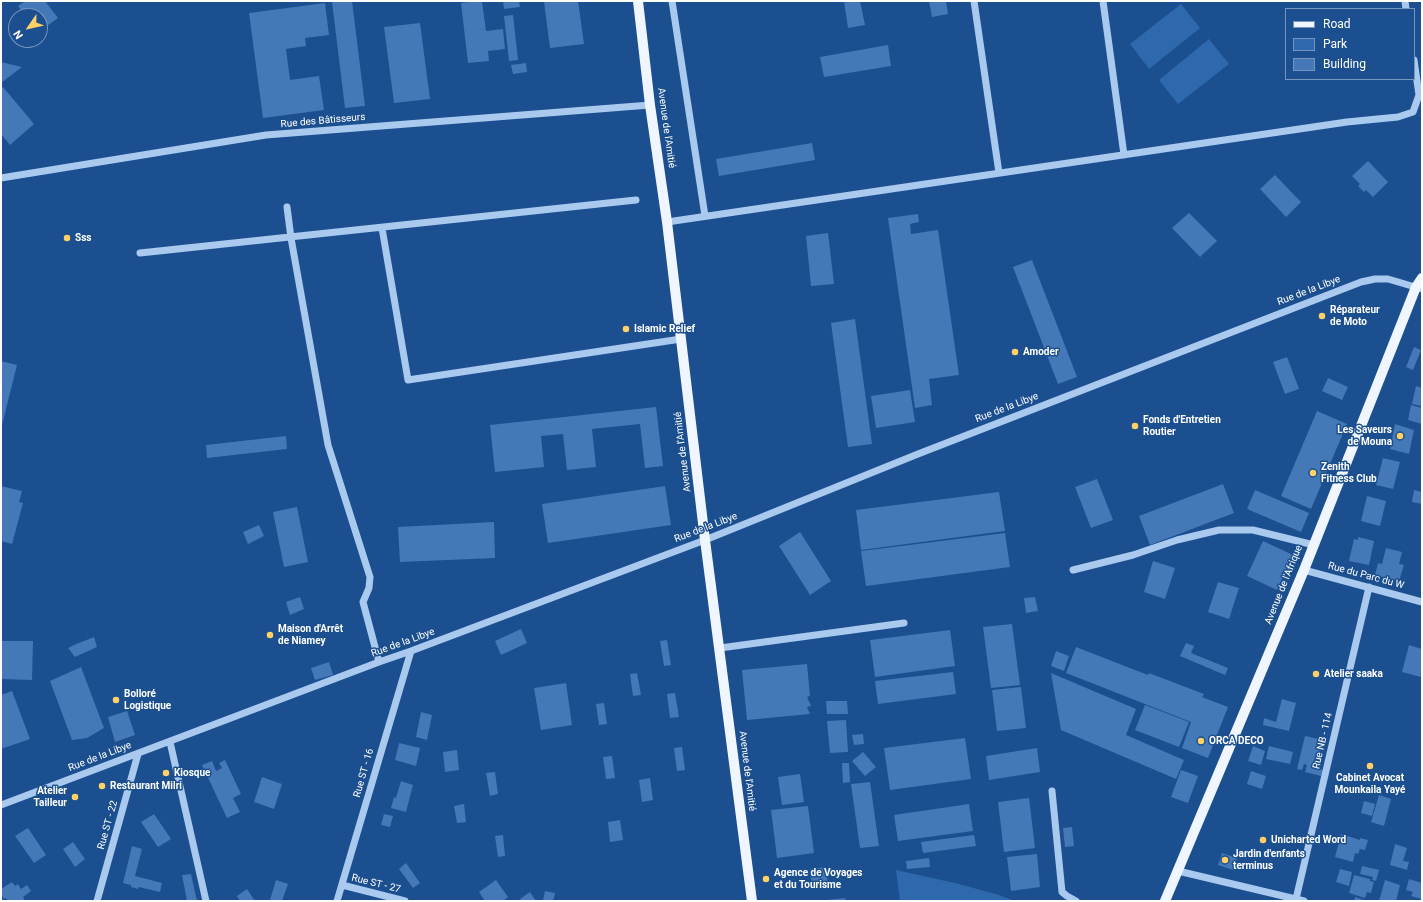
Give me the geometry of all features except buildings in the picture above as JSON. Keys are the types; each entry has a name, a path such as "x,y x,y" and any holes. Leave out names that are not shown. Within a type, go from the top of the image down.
{"main road":[{"name":"Avenue de l'Amitié","path":"638,1 650,105 667,222 705,540 752,901"},
{"name":"Avenue de l'Afrique","path":"1165,901 1304,570 1422,278"}],"street":[{"path":"672,1 705,216"},
{"path":"974,1 999,173"},
{"path":"1103,1 1124,155"},
{"path":"667,222 1347,122 1398,117 1413,112 1419,95 1415,67"},
{"name":"Rue des Bâtisseurs","path":"1,178 266,135 650,105"},
{"path":"140,253 636,200"},
{"path":"287,208 328,445 370,577 369,588 363,602 378,662"},
{"path":"382,228 408,380 681,339"},
{"name":"Rue de la Libye","path":"1,805 705,540 918,454 1361,282 1374,279 1388,279 1419,288"},
{"path":"1073,570 1133,555 1177,540 1219,530 1254,530 1314,545"},
{"name":"Rue du Parc du W","path":"1304,570 1422,601"},
{"name":"Rue NB - 114","path":"1296,899 1369,587"},
{"path":"720,648 904,623"},
{"name":"Rue ST - 16","path":"337,901 411,651"},
{"path":"170,742 206,901"},
{"name":"Rue ST - 22","path":"96,901 138,754"},
{"path":"1052,791 1062,892 1076,901"},
{"path":"1178,871 1304,901"},
{"name":"Rue ST - 27","path":"342,886 405,901"}],"green space":[{"path":"1181,4 1200,28 1149,69 1130,44"},
{"path":"1209,39 1229,64 1178,104 1159,80"},
{"path":"896,870 955,883 996,894 1015,901 900,901"}],"place":[{"name":"Sss","path":"67,238"},
{"name":"Réparateur de Moto","path":"1322,316"},
{"name":"Islamic Relief","path":"626,329"},
{"name":"Amoder","path":"1015,352"},
{"name":"Fonds d'Entretien Routier","path":"1135,426"},
{"name":"Les Saveurs de Mouna","path":"1400,436"},
{"name":"Zenith Fitness Club","path":"1313,473"},
{"name":"Maison d'Arrêt de Niamey","path":"270,635"},
{"name":"Atelier saaka","path":"1316,674"},
{"name":"Bolloré Logistique","path":"116,700"},
{"name":"ORCA DECO","path":"1201,741"},
{"name":"Cabinet Avocat Mounkaila Yayé","path":"1370,766"},
{"name":"Kiosque","path":"166,773"},
{"name":"Restaurant Milri","path":"102,786"},
{"name":"Atelier Tailleur","path":"75,797"},
{"name":"Unicharted Word","path":"1263,840"},
{"name":"Jardin d'enfants terminus","path":"1225,860"},
{"name":"Agence de Voyages et du Tourisme","path":"766,879"}]}
